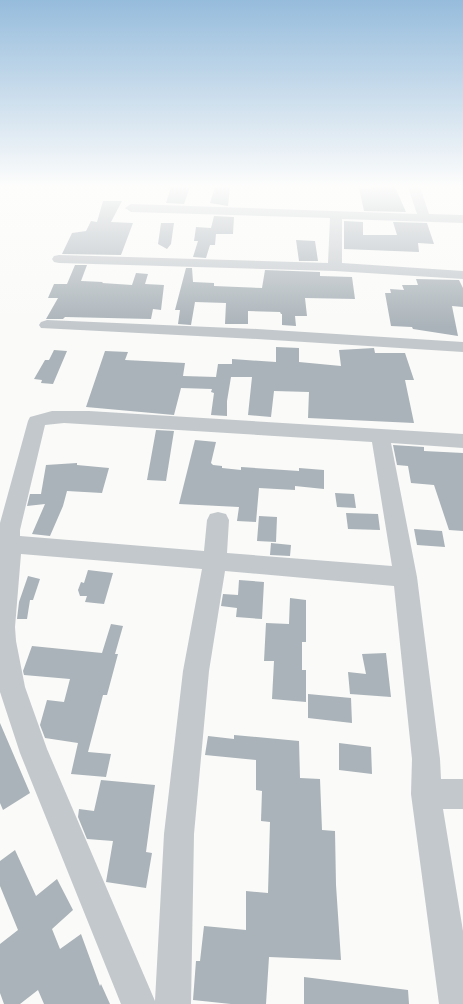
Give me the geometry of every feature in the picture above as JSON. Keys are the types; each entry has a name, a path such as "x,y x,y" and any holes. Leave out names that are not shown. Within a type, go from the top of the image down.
{"street":[{"path":"335,267 336,234"},
{"path":"59,259 335,267 463,275"},
{"path":"48,325 257,334 463,347"},
{"path":"139,1004 27,736 12,684 3,642 2,613 11,544 9,530 37,421 40,419 94,418 236,429 380,435 463,441"},
{"path":"380,435 406,577 426,759 426,794 457,1004"},
{"path":"173,1004 179,834 196,671 215,560 218,520"},
{"path":"11,544 406,577"},
{"path":"426,794 463,794"}],"building":[{"path":"72,234 129,234 121,255 62,254"},
{"path":"159,234 172,234 171,244 167,249 158,244"},
{"path":"195,234 233,234 216,234 215,245 210,245 206,258 193,257 198,241 194,241"},
{"path":"344,234 431,234 434,244 418,243 419,252 344,249"},
{"path":"296,240 315,241 318,261 299,261"},
{"path":"75,265 87,265 81,281 132,285 136,273 148,274 145,284 164,285 161,310 153,309 151,319 65,317 63,319 46,319 58,298 48,298 54,284 67,284"},
{"path":"186,268 192,268 193,282 214,283 214,286 262,288 265,270 320,272 320,276 352,277 355,299 305,298 307,316 295,316 296,326 282,325 282,314 280,312 248,311 248,324 225,324 226,303 195,302 191,325 178,324 180,310 175,310"},
{"path":"416,279 459,280 463,288 463,307 452,306 458,336 413,329 412,327 391,326 385,293 391,293 390,289 404,290 402,285 418,285"},
{"path":"276,347 299,348 299,362 341,366 339,350 374,348 375,353 405,353 414,380 405,380 414,423 308,418 309,392 274,391 271,417 248,415 252,377 231,377 227,401 227,416 211,415 214,393 211,392 212,389 181,388 174,415 86,407 105,351 128,352 125,360 185,363 183,376 216,377 218,364 232,364 232,359 276,362"},
{"path":"54,350 67,351 53,384 41,383 42,380 34,379 45,360 49,360"},
{"path":"156,430 174,431 166,481 147,480"},
{"path":"195,440 216,442 211,463 213,465 222,466 222,468 241,470 241,467 299,471 299,468 324,470 324,489 295,486 295,490 259,488 256,522 237,521 239,507 179,504"},
{"path":"393,445 424,447 424,451 463,453 463,531 449,530 434,485 411,483 408,466 397,465"},
{"path":"77,463 77,465 109,468 102,493 67,491 63,506 50,536 32,534 45,504 27,506 30,494 41,494 46,465"},
{"path":"335,493 354,494 356,508 337,507"},
{"path":"346,513 378,514 380,530 348,529"},
{"path":"259,516 277,517 276,542 257,541"},
{"path":"414,529 442,531 445,547 417,545"},
{"path":"271,543 291,545 290,556 270,555"},
{"path":"88,570 113,573 104,604 85,602 87,596 80,596 78,590 81,582 84,583"},
{"path":"28,576 40,579 33,600 30,600 27,619 17,619 19,602"},
{"path":"239,580 264,582 262,619 236,617 237,608 221,606 223,594 238,595"},
{"path":"290,598 306,600 306,642 302,642 302,670 306,670 306,702 272,699 274,661 264,661 266,623 289,624"},
{"path":"111,624 123,626 115,654 118,654 107,695 103,695 88,752 111,754 106,777 71,774 78,743 45,738 40,725 47,700 64,702 70,679 24,675 23,671 32,646 102,653"},
{"path":"386,653 391,697 350,694 348,672 366,674 362,654"},
{"path":"308,694 351,698 352,723 308,718"},
{"path":"0,723 30,793 3,810 0,803"},
{"path":"234,735 299,741 300,778 320,779 322,830 335,831 336,885 341,960 269,957 266,1004 231,1004 193,1000 196,961 200,961 204,926 246,930 246,891 268,893 270,822 261,821 262,791 256,790 256,760 205,755 208,736 234,739"},
{"path":"339,743 371,747 372,774 339,770"},
{"path":"101,780 155,785 146,852 152,853 146,888 106,882 113,841 87,839 78,817 79,809 94,811"},
{"path":"15,850 36,896 57,879 73,910 52,929 60,949 81,934 100,986 101,984 110,1004 44,1004 38,990 20,1004 4,1004 0,993 0,944 18,930 0,886 0,861"},
{"path":"304,977 408,990 409,1004 304,1004"}]}
